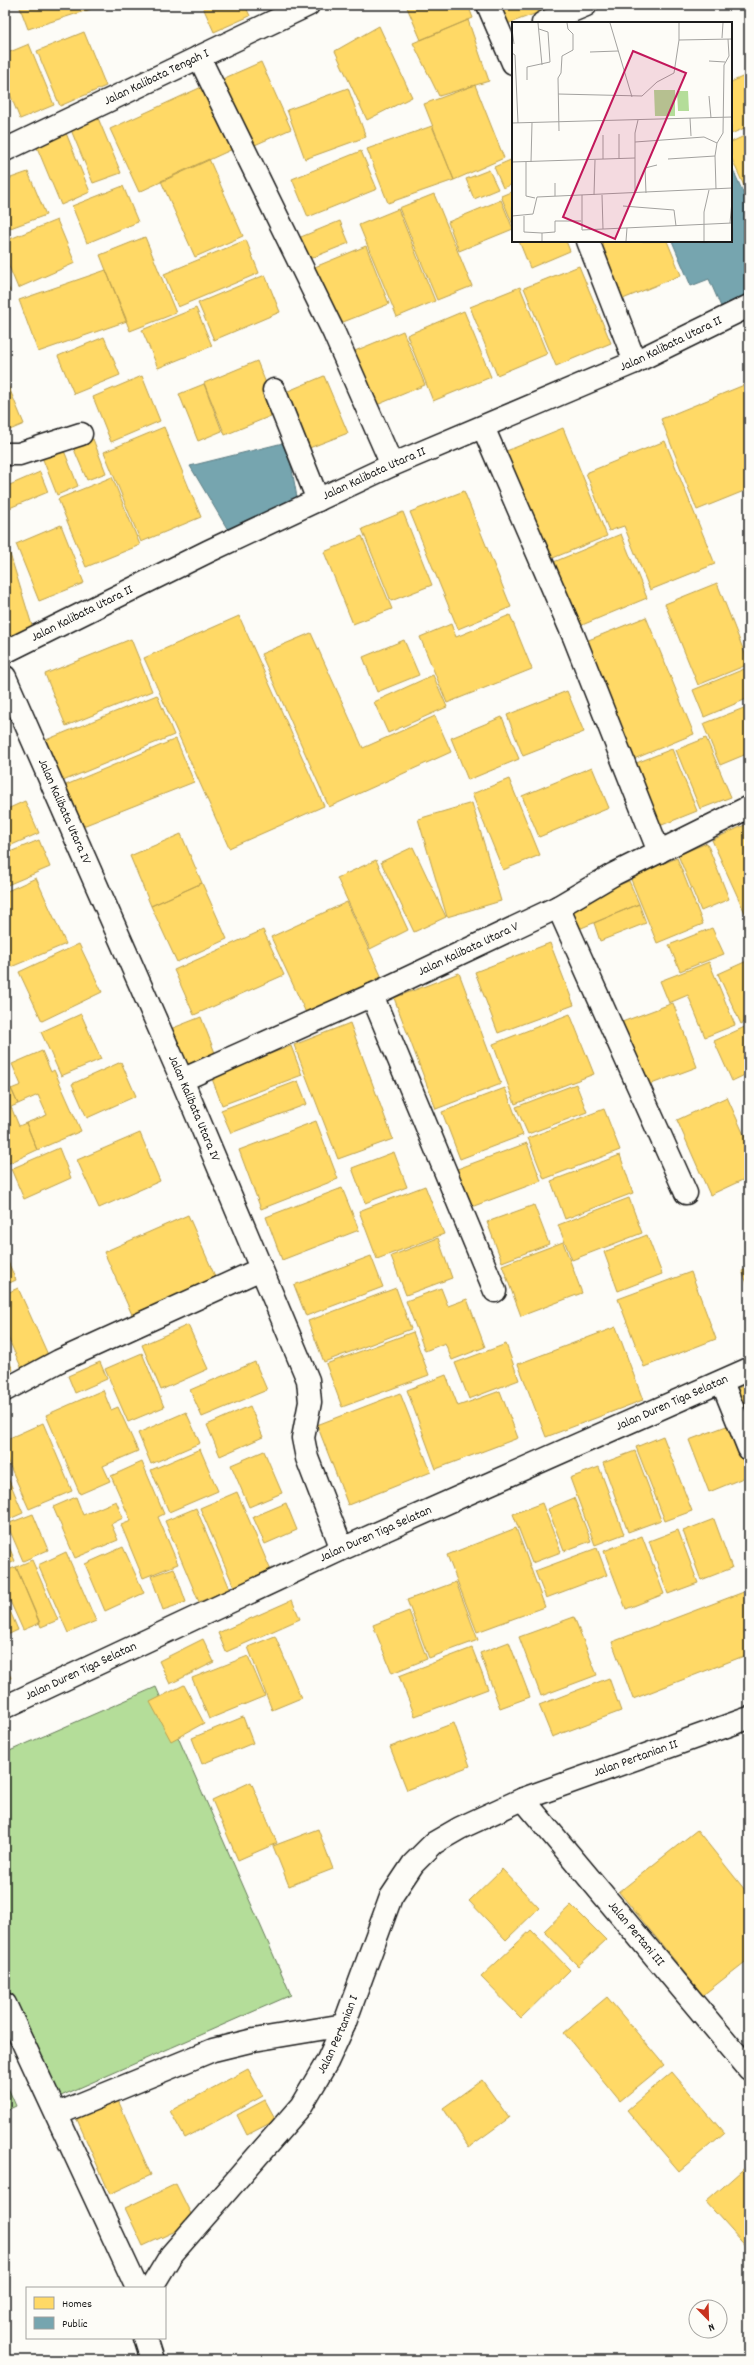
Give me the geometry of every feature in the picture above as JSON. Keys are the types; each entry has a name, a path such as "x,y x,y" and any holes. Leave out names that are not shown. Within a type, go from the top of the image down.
{"street":[{"name":"Jalan Kalibata Tengah I","path":"5,150 308,5"},
{"path":"488,5 508,38 512,59"},
{"path":"545,22 586,5"},
{"path":"199,57 334,333 392,465"},
{"path":"588,242 635,362"},
{"name":"Jalan Kalibata Utara II","path":"5,652 209,551 392,465 635,362 749,306"},
{"path":"274,390 318,500"},
{"path":"483,427 574,637 659,852"},
{"path":"5,454 20,454 81,434"},
{"name":"Jalan Kalibata Utara IV","path":"5,677 182,1080 308,1380 310,1402 303,1438 307,1458 342,1550"},
{"name":"Jalan Kalibata Utara V","path":"182,1080 372,995 558,907 659,852 749,807"},
{"path":"558,907 686,1193"},
{"path":"372,995 495,1291"},
{"path":"5,1390 59,1360 261,1269"},
{"name":"Jalan Duren Tiga Selatan","path":"5,1707 342,1550 749,1369"},
{"path":"722,1382 749,1449"},
{"name":"Jalan Pertanian II","path":"523,1799 749,1718"},
{"name":"Jalan Pertanian I","path":"152,2287 171,2255 301,2106 327,2062 344,2025 391,1897 413,1864 434,1843 460,1828 523,1799"},
{"name":"Jalan Pertani III","path":"523,1799 749,2069"},
{"path":"5,2004 137,2287"},
{"path":"57,2114 213,2050 254,2040 344,2025"},
{"path":"145,2339 152,2360"}],"green space":[{"path":"156,1687 291,1995 45,2103 5,2010 5,1753"},
{"path":"5,2081 16,2106 5,2111"}],"building: Homes":[{"path":"19,5 90,5 91,9 28,29"},
{"path":"202,5 245,5 250,16 214,32"},
{"path":"406,5 468,5 473,18 421,40"},
{"path":"498,5 559,5 512,22 507,24"},
{"path":"468,20 489,81 439,96 413,43"},
{"path":"379,26 412,97 367,120 335,51"},
{"path":"84,32 106,86 60,106 37,51"},
{"path":"29,44 54,105 20,119 5,82 5,54"},
{"path":"261,62 291,129 248,148 218,81"},
{"path":"749,74 749,126 732,134 732,82"},
{"path":"206,85 235,148 139,192 110,129"},
{"path":"475,85 504,158 454,180 424,104"},
{"path":"348,88 366,137 305,159 287,110"},
{"path":"98,118 121,173 93,183 71,130"},
{"path":"432,126 454,180 388,203 367,149"},
{"path":"66,133 90,192 61,205 36,145"},
{"path":"749,134 749,197 732,159 732,142"},
{"path":"361,151 377,189 308,217 292,179"},
{"path":"209,159 243,236 195,257 161,181"},
{"path":"512,159 512,184 503,188 494,167"},
{"path":"489,170 498,189 474,199 466,179"},
{"path":"28,172 46,215 5,230 5,180"},
{"path":"123,186 138,222 87,243 72,206"},
{"path":"512,191 512,223 501,196"},
{"path":"434,194 472,286 437,300 399,208"},
{"path":"501,200 512,229 459,251 448,222"},
{"path":"398,209 435,301 397,317 359,225"},
{"path":"57,220 75,263 18,288 5,257 5,241"},
{"path":"340,221 349,243 299,263 291,241"},
{"path":"145,237 176,313 130,331 100,255"},
{"path":"246,240 259,273 178,307 164,274"},
{"path":"519,242 566,242 570,251 530,268"},
{"path":"599,242 667,242 681,275 623,299"},
{"path":"366,246 389,304 333,326 310,269"},
{"path":"579,266 611,343 556,366 524,288"},
{"path":"106,270 127,321 38,352 19,300"},
{"path":"265,275 280,312 214,340 198,303"},
{"path":"5,279 10,291 5,293"},
{"path":"520,287 547,354 497,375 470,307"},
{"path":"196,308 212,346 158,368 142,330"},
{"path":"464,311 491,377 433,401 407,335"},
{"path":"403,331 425,385 372,407 350,353"},
{"path":"104,337 120,375 74,394 58,356"},
{"path":"257,361 278,413 225,435 204,383"},
{"path":"142,376 160,421 111,442 93,397"},
{"path":"324,376 348,433 304,450 281,394"},
{"path":"5,378 24,424 5,432"},
{"path":"749,383 749,489 697,510 661,419"},
{"path":"204,384 222,431 198,441 179,394"},
{"path":"164,427 201,517 141,542 104,452"},
{"path":"563,428 607,536 548,560 504,452"},
{"path":"93,439 106,473 87,480 73,447"},
{"path":"665,441 715,564 650,590 624,526 609,531 586,473"},
{"path":"63,448 78,486 57,495 42,457"},
{"path":"40,472 48,492 7,509 5,487"},
{"path":"112,477 140,545 86,567 58,499"},
{"path":"464,491 511,607 458,629 410,512"},
{"path":"403,512 432,585 391,601 362,529"},
{"path":"61,525 84,583 39,601 16,544"},
{"path":"621,534 647,598 575,628 549,564"},
{"path":"362,536 392,609 353,624 324,552"},
{"path":"5,538 34,632 5,641"},
{"path":"717,583 749,664 698,685 665,604"},
{"path":"510,615 532,669 447,703 420,637 451,624 456,637"},
{"path":"239,616 324,806 229,848 144,658"},
{"path":"646,617 694,734 634,759 586,641"},
{"path":"311,633 363,748 435,716 451,752 329,807 261,654"},
{"path":"131,639 152,691 66,726 45,674"},
{"path":"404,640 419,675 377,692 363,657"},
{"path":"749,642 749,655 745,644"},
{"path":"749,667 749,698 704,717 693,690"},
{"path":"433,675 447,707 388,733 374,702"},
{"path":"567,691 584,732 523,756 507,715"},
{"path":"157,695 174,735 63,781 46,740"},
{"path":"749,706 749,753 720,765 703,724"},
{"path":"502,717 519,759 468,780 451,738"},
{"path":"706,738 731,797 700,809 676,750"},
{"path":"176,739 194,782 83,826 66,785"},
{"path":"672,749 697,811 652,829 626,767"},
{"path":"592,767 609,808 539,837 522,796"},
{"path":"509,779 540,855 503,870 472,794"},
{"path":"25,801 39,833 5,848 5,810"},
{"path":"472,803 501,901 447,917 418,819"},
{"path":"749,823 749,911 745,913 712,840"},
{"path":"181,834 202,883 151,906 130,856"},
{"path":"39,840 50,867 5,886 5,854"},
{"path":"707,843 729,899 701,911 678,855"},
{"path":"413,847 446,917 414,932 381,862"},
{"path":"677,858 703,924 657,943 630,877"},
{"path":"376,860 408,930 370,949 337,878"},
{"path":"36,878 66,944 11,967 5,954 5,892"},
{"path":"629,881 639,904 579,929 570,905"},
{"path":"202,883 227,939 177,962 151,906"},
{"path":"347,902 383,980 307,1015 271,937"},
{"path":"639,904 646,923 600,941 594,923"},
{"path":"712,928 724,954 680,971 669,945"},
{"path":"263,930 284,975 194,1015 174,970"},
{"path":"550,943 574,1005 498,1033 475,972"},
{"path":"79,944 102,992 42,1021 19,972"},
{"path":"749,960 749,1020 741,1024 718,974"},
{"path":"709,962 735,1025 705,1037 688,995 669,1003 660,981"},
{"path":"459,973 501,1084 436,1109 394,998"},
{"path":"673,1003 697,1067 646,1086 622,1022"},
{"path":"81,1014 101,1059 61,1076 41,1032"},
{"path":"570,1014 594,1074 515,1104 493,1044"},
{"path":"201,1017 217,1058 185,1071 168,1030"},
{"path":"350,1023 393,1139 338,1159 294,1045"},
{"path":"749,1025 749,1073 732,1081 714,1041"},
{"path":"291,1046 302,1075 222,1105 211,1076"},
{"path":"42,1051 51,1072 54,1070 81,1131 37,1150 26,1123 47,1115 38,1095 18,1104 11,1089 21,1085 12,1064"},
{"path":"121,1062 136,1096 87,1118 72,1084"},
{"path":"298,1081 307,1104 231,1133 221,1110"},
{"path":"576,1084 587,1112 528,1134 516,1107"},
{"path":"11,1088 18,1104 11,1107 19,1126 26,1123 37,1150 5,1165 5,1091"},
{"path":"505,1088 523,1135 460,1159 442,1112"},
{"path":"727,1097 749,1146 749,1177 710,1195 677,1120"},
{"path":"604,1109 620,1150 544,1179 528,1138"},
{"path":"316,1121 338,1179 261,1209 239,1150"},
{"path":"140,1133 160,1181 99,1208 77,1160"},
{"path":"527,1143 541,1181 466,1209 452,1171"},
{"path":"59,1148 71,1178 24,1199 11,1169"},
{"path":"394,1152 407,1187 365,1203 352,1168"},
{"path":"620,1155 633,1193 565,1219 551,1181"},
{"path":"425,1186 444,1234 377,1259 359,1211"},
{"path":"342,1188 359,1230 282,1260 266,1217"},
{"path":"629,1198 642,1233 572,1260 558,1225"},
{"path":"534,1205 549,1244 502,1262 487,1222"},
{"path":"188,1215 218,1283 134,1319 104,1252"},
{"path":"647,1235 662,1274 618,1291 604,1252"},
{"path":"438,1238 452,1278 406,1295 391,1256"},
{"path":"563,1242 582,1293 521,1316 502,1265"},
{"path":"5,1255 16,1280 5,1285"},
{"path":"371,1256 383,1287 306,1316 294,1285"},
{"path":"749,1268 749,1288 742,1271"},
{"path":"691,1272 716,1339 644,1367 618,1299"},
{"path":"18,1288 49,1357 22,1369 5,1331 5,1294"},
{"path":"396,1288 411,1329 324,1362 308,1321"},
{"path":"441,1288 448,1306 467,1299 485,1347 452,1360 445,1343 425,1351 406,1301"},
{"path":"188,1325 208,1369 161,1390 142,1345"},
{"path":"616,1327 643,1400 546,1437 518,1364"},
{"path":"413,1332 429,1375 342,1407 326,1364"},
{"path":"506,1344 519,1380 469,1399 455,1363"},
{"path":"5,1353 13,1370 5,1373"},
{"path":"142,1353 164,1407 128,1422 105,1369"},
{"path":"100,1362 107,1379 75,1393 68,1376"},
{"path":"255,1362 267,1390 202,1417 190,1390"},
{"path":"446,1375 458,1406 500,1391 518,1438 436,1469 407,1390"},
{"path":"749,1384 749,1418 738,1388"},
{"path":"103,1390 111,1410 118,1407 138,1451 103,1466 110,1481 80,1494 46,1415"},
{"path":"400,1393 431,1472 348,1505 317,1425"},
{"path":"250,1406 263,1437 220,1456 207,1425"},
{"path":"186,1412 200,1443 151,1464 138,1433"},
{"path":"43,1423 72,1491 29,1509 5,1455 5,1440"},
{"path":"729,1425 748,1476 709,1492 689,1440"},
{"path":"663,1436 692,1511 665,1521 636,1447"},
{"path":"200,1449 218,1491 169,1512 151,1470"},
{"path":"264,1451 282,1493 249,1507 231,1465"},
{"path":"635,1451 661,1520 628,1532 603,1463"},
{"path":"142,1462 164,1514 158,1517 178,1564 143,1578 121,1525 131,1521 111,1476"},
{"path":"599,1467 624,1534 595,1545 570,1478"},
{"path":"5,1471 23,1513 5,1521"},
{"path":"237,1492 275,1580 238,1596 200,1508"},
{"path":"76,1497 83,1515 116,1501 123,1518 111,1524 118,1540 75,1558 53,1507"},
{"path":"574,1498 591,1541 564,1551 548,1509"},
{"path":"286,1503 297,1530 265,1544 253,1517"},
{"path":"542,1503 561,1552 532,1563 513,1514"},
{"path":"196,1508 230,1589 199,1602 165,1521"},
{"path":"33,1514 48,1550 23,1561 7,1524"},
{"path":"714,1519 732,1568 701,1580 683,1531"},
{"path":"516,1528 545,1607 477,1632 447,1555"},
{"path":"678,1530 698,1583 668,1594 649,1541"},
{"path":"642,1536 664,1594 626,1609 604,1551"},
{"path":"5,1537 15,1561 5,1566"},
{"path":"123,1547 144,1593 105,1611 85,1564"},
{"path":"597,1548 607,1575 546,1598 535,1571"},
{"path":"66,1552 96,1621 68,1633 38,1565"},
{"path":"32,1560 58,1620 41,1627 16,1567"},
{"path":"16,1567 40,1623 23,1630 5,1590 5,1571"},
{"path":"174,1568 186,1602 163,1610 151,1576"},
{"path":"456,1582 478,1640 429,1658 407,1600"},
{"path":"749,1590 749,1654 633,1699 612,1642"},
{"path":"5,1599 18,1630 5,1636"},
{"path":"292,1600 300,1619 226,1652 218,1633"},
{"path":"409,1611 427,1659 392,1673 373,1625"},
{"path":"574,1617 597,1675 541,1696 519,1637"},
{"path":"275,1636 301,1698 272,1710 248,1647"},
{"path":"203,1639 214,1662 170,1684 159,1661"},
{"path":"509,1642 530,1697 500,1708 480,1653"},
{"path":"472,1648 488,1689 415,1716 399,1676"},
{"path":"248,1656 265,1696 209,1719 192,1678"},
{"path":"5,1664 11,1678 5,1680"},
{"path":"609,1678 621,1711 552,1737 539,1705"},
{"path":"184,1685 204,1723 171,1741 150,1702"},
{"path":"243,1717 253,1743 202,1764 192,1738"},
{"path":"454,1723 470,1766 407,1790 390,1747"},
{"path":"251,1782 277,1843 238,1860 212,1800"},
{"path":"318,1829 333,1869 289,1886 273,1846"},
{"path":"697,1830 749,1895 749,1959 703,1995 619,1892"},
{"path":"502,1869 539,1908 506,1940 469,1901"},
{"path":"571,1905 606,1940 578,1966 544,1931"},
{"path":"531,1930 570,1970 521,2018 481,1977"},
{"path":"607,1997 664,2065 620,2101 564,2033"},
{"path":"248,2069 263,2096 185,2138 170,2111"},
{"path":"672,2072 724,2133 679,2171 627,2110"},
{"path":"482,2080 509,2118 469,2147 443,2108"},
{"path":"117,2098 151,2175 110,2194 76,2117"},
{"path":"265,2100 276,2120 247,2135 237,2115"},
{"path":"749,2164 749,2250 706,2202"},
{"path":"176,2184 195,2222 143,2246 125,2208"}],"building: Public":[{"path":"732,167 749,206 749,260 746,261 749,267 749,297 722,309 709,279 691,286 672,242 732,242"},
{"path":"287,442 298,503 228,530 190,466"}]}
